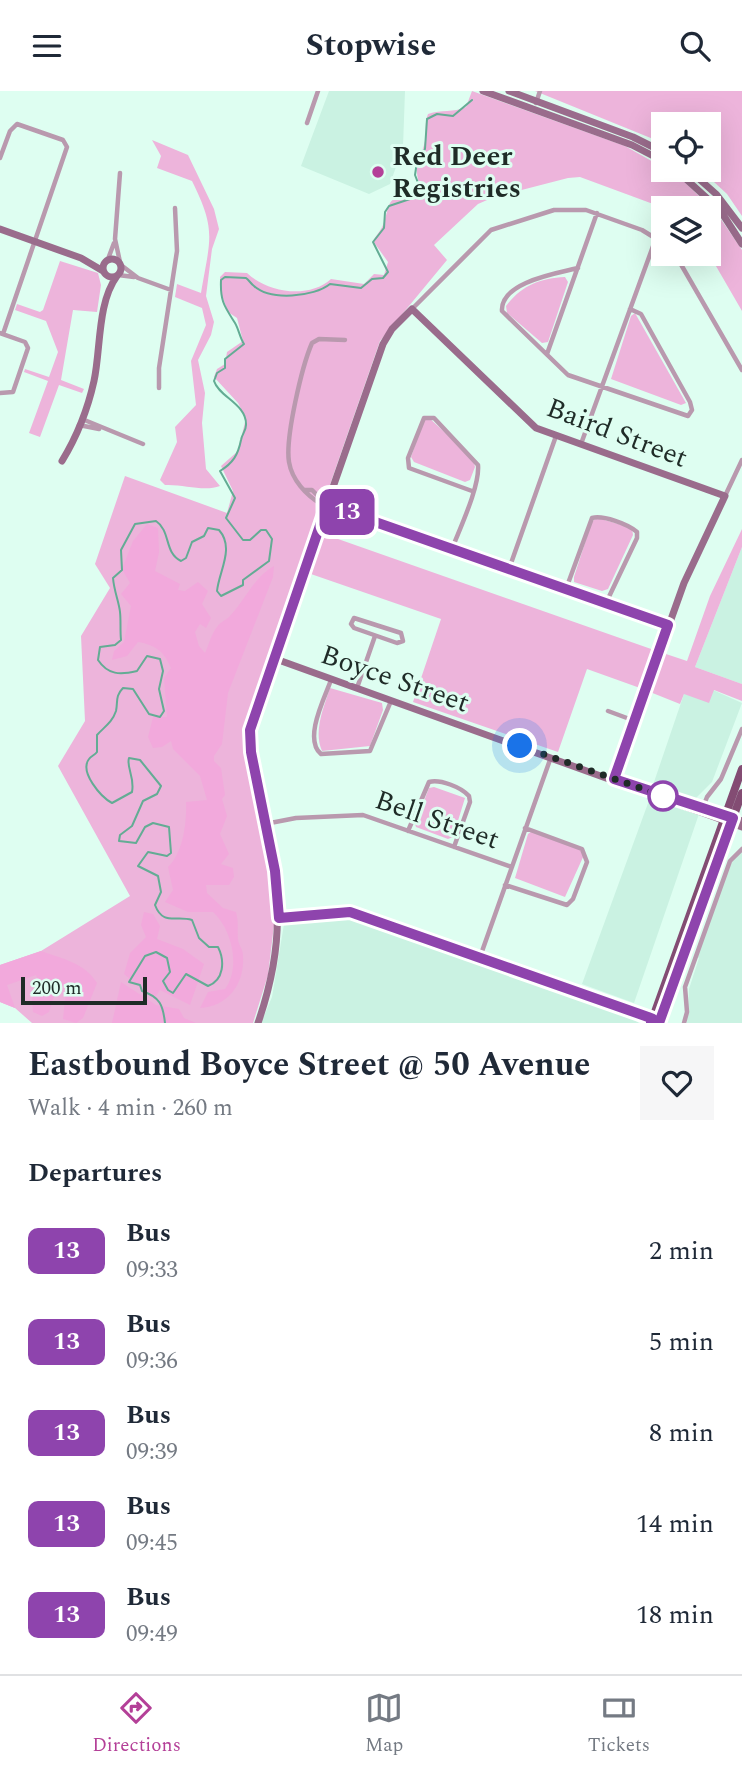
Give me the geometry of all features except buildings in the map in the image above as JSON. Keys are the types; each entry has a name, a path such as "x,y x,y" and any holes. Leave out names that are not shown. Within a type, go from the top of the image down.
{"main road":[{"path":"731,819 742,769"},
{"path":"657,1022 742,793"}],"street":[{"path":"307,123 318,91"},
{"path":"483,91 633,137 651,146"},
{"path":"509,91 535,105 651,155"},
{"path":"535,105 540,91"},
{"path":"0,158 10,131 17,124 63,140 67,147 2,333 24,342 28,348 13,392 0,393"},
{"path":"62,461 94,383 107,298 104,273 115,239 120,173"},
{"path":"689,182 720,210 742,244"},
{"path":"702,182 716,194 742,228"},
{"path":"159,388 159,368 177,251 175,208"},
{"path":"258,1023 272,976 279,918 276,880 250,736 254,711 383,344 392,329 495,227 563,208 597,213 651,236"},
{"path":"547,355 597,213"},
{"path":"0,229 81,257 120,264 138,278"},
{"path":"107,298 118,276 120,264 115,239"},
{"path":"581,445 651,252"},
{"path":"81,257 104,273 138,278 171,290"},
{"path":"682,266 742,370"},
{"path":"578,268 522,284 502,304 503,312 568,375 688,416 691,412 690,402 641,314 630,309"},
{"name":"Baird Street","path":"412,309 530,424 556,436 725,496"},
{"path":"345,341 319,339 311,346 289,449 292,473 309,497 668,625"},
{"path":"452,549 472,492 479,472 476,460 434,418 424,418 408,457 408,466 472,492"},
{"path":"80,422 143,444"},
{"path":"509,569 556,436"},
{"path":"614,779 687,574 742,460"},
{"path":"566,589 592,518 599,517 631,528 637,532 637,538 606,603"},
{"path":"358,618 404,637 397,643 376,636 354,628 351,622 358,618"},
{"path":"357,688 376,636"},
{"name":"Boyce Street","path":"273,659 731,819 742,827"},
{"path":"331,679 315,734 315,747 323,755 370,751 392,701"},
{"path":"608,711 635,721"},
{"path":"702,810 708,795 721,779 742,729"},
{"path":"480,957 551,757"},
{"path":"408,831 429,782 436,781 462,790 469,796 470,802 454,847"},
{"name":"Bell Street","path":"265,824 301,817 359,815 512,867"},
{"path":"505,885 567,905 573,899 587,862 582,849 525,828"},
{"path":"684,1023 687,1013 686,983 730,861 742,849"},
{"path":"279,918 350,912 657,1022"}],"shaded area":[{"path":"329,91 405,91 403,147 390,184 369,194 301,166"},
{"path":"472,91 625,146 651,161 651,182 684,182 699,196 651,196 651,203 580,177 568,178 494,197 478,204 434,245 447,260 380,341 248,720 252,778 269,865 275,917 268,975 253,1023 32,1023 15,1008 0,1002 0,965 41,951 130,896 58,766 85,721 81,636 110,588 95,564 125,476 227,513 233,491 221,466 238,451 246,418 238,403 214,377 217,369 225,364 227,352 243,341 237,318 228,312 221,293 220,277 225,272 247,273 277,289 300,291 312,289 331,279 364,284 374,274 384,275 388,262 373,241 383,225 390,203 398,198 414,197 421,189 417,169 425,141 428,114 466,107"},
{"path":"535,91 742,91 742,216 727,194 714,182 721,182 721,112 651,112 651,138"},
{"path":"152,140 188,155 214,209 219,229 212,249 206,296 214,322 211,335 198,360 205,393 202,423 206,469 220,486 214,488 165,485 160,480 177,442 175,427 196,405 191,361 206,325 202,308 175,297 177,284 201,293 209,235 205,212 192,181 157,168 161,156"},
{"path":"721,219 742,250 742,311 716,266 721,266"},
{"path":"60,261 98,273 101,285 97,312 73,310 61,380 84,389 82,393 59,385 40,437 29,433 48,381 24,372 25,369 49,377 58,352 46,321 15,310 17,304 40,312 43,310"},
{"path":"565,277 568,282 548,342 542,343 507,313 506,306 518,293 532,284"},
{"path":"635,313 686,403 681,405 611,379 631,316"},
{"path":"428,417 473,458 475,467 470,480 465,482 414,462 411,457 423,422"},
{"path":"598,518 632,528 633,535 608,589 602,591 574,582 592,521"},
{"path":"147,524 158,528 159,552 155,571 180,584 178,590 185,591 198,582 208,591 202,604 211,618 206,628 200,624 195,632 199,646 205,653 218,625 230,616 261,576 274,566 273,577 228,693 222,744 214,756 214,761 221,768 225,795 222,799 227,816 220,834 229,854 221,864 233,868 234,877 229,885 206,885 207,893 223,908 236,912 243,965 238,984 227,998 200,1008 208,992 225,989 230,980 233,960 229,938 220,919 213,912 188,912 165,902 173,890 168,867 177,854 183,837 186,802 207,800 200,776 173,749 171,741 162,747 153,748 148,737 153,717 167,717 164,678 171,668 165,657 154,647 138,642 127,656 112,660 114,651 124,642 131,606 121,594 130,583 122,569 133,541"},
{"path":"742,529 742,547 695,667 742,684 742,701 714,690 709,703 684,694 680,704 650,692 663,653 687,661 710,596"},
{"path":"321,533 654,650 640,688 587,669 558,752 413,702 441,619 308,573"},
{"path":"742,547 742,684 695,667"},
{"path":"330,688 382,703 383,710 370,746 322,751 319,727"},
{"path":"713,690 742,703 712,782 694,800 653,785 684,694"},
{"path":"434,787 465,798 453,837 448,839 416,827 415,824 429,788"},
{"path":"651,795 700,811 634,1003 582,984"},
{"path":"532,831 582,848 584,855 565,897 515,878 528,834"},
{"path":"742,849 742,1023 687,1023 689,989 699,958 695,956 730,861"},
{"path":"144,912 153,914 160,926 157,939 183,949 204,964 190,1005 160,990 154,999 124,974 130,953 146,937 141,925"},
{"path":"331,914 354,916 569,993 629,1016 639,1023 261,1023 272,997 284,924"},
{"path":"41,951 80,966 97,983 83,1018 76,1023 63,1019 66,989 58,983 49,1012 42,1016 33,1012 32,999 39,984 36,975 7,985 15,1008 0,1002 0,965"},
{"path":"121,982 156,1005 179,1009 184,1018 196,1023 112,1023"}],"waterway":[{"path":"165,1023 162,1007 157,999 142,991 140,985 129,982 145,956 156,952 167,958 170,972 163,981 173,993 186,974 208,986 213,983 222,970 222,958 218,947 209,947 199,938 192,920 166,918 158,911 155,905 161,892 158,876 138,866 148,852 167,856 171,853 169,827 153,823 145,827 136,843 119,841 120,835 132,826 143,801 157,794 161,786 140,760 129,758 132,792 112,803 97,790 87,771 89,759 97,752 97,735 114,715 118,696 123,688 133,689 149,714 160,717 164,711 159,689 163,671 160,659 147,656 137,671 125,673 110,671 98,660 100,647 115,645 121,640 120,612 113,578 122,570 121,550 135,524 156,521 164,530 172,553 181,561 186,558 192,542 204,536 208,528 219,530 226,544 217,591 221,596 243,585 243,580 269,561 272,539 266,530 261,530 250,540 243,540 226,518 235,498 220,471 232,462 246,425 238,406 221,392 214,381 217,373 225,368 225,359 244,344 224,304 221,280 225,277 246,278 261,291 292,295 314,292 330,284 361,288 372,279 383,278 388,272 373,242 384,228 385,212 389,206 419,196 420,188 415,175 418,155 425,149 427,119 437,114 453,116 472,100"}],"bus line":[{"name":"13","path":"651,1023 653,1019 648,1017 350,912 306,913 279,918 275,871 251,752 250,730 252,717 327,505 668,625 614,779 733,818 659,1023"}],"place":[{"name":"Red Deer Registries","path":"378,172"}],"route":[{"path":"520,746 669,798 663,796"}]}
